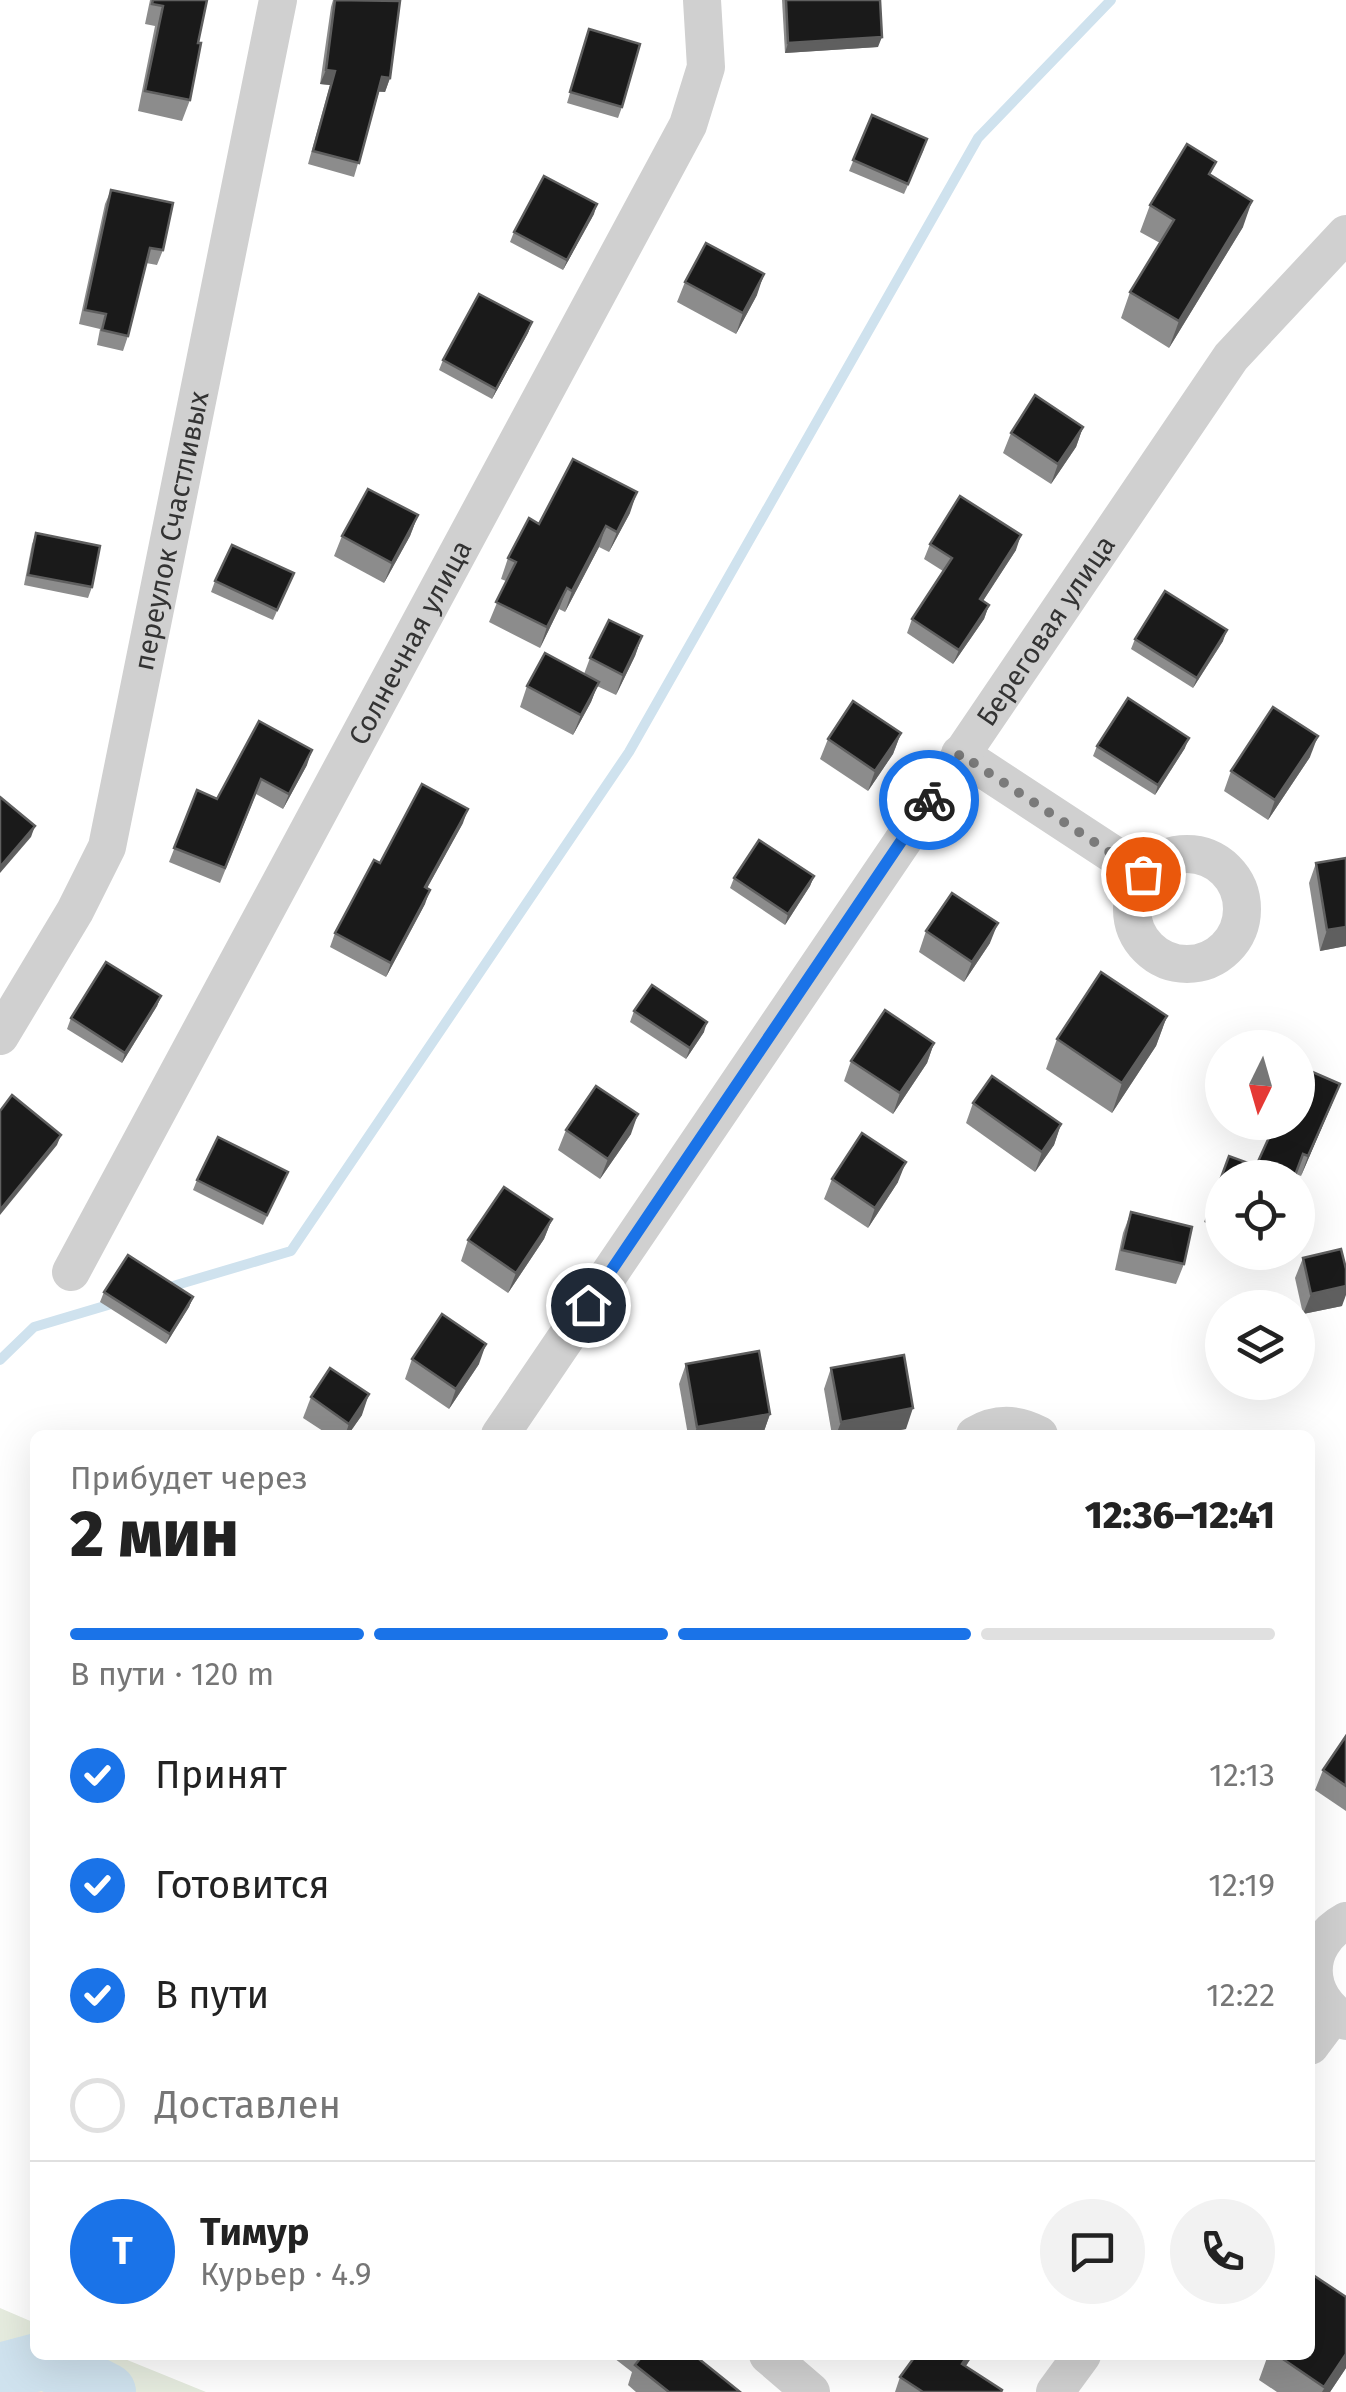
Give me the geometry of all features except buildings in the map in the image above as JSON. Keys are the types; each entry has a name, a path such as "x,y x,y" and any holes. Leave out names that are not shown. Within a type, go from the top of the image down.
{"street":[{"name":"переулок Счастливых","path":"0,1036 75,911 107,847 278,0"},
{"name":"Солнечная улица","path":"72,1272 688,125 706,67 702,0"},
{"name":"Береговая улица","path":"503,1430 1232,357 1344,249"},
{"path":"960,754 1143,874"},
{"path":"988,1430 1011,1425 1028,1430"},
{"path":"1315,1960 1326,1936 1346,1921"},
{"path":"1315,1981 1317,1990 1340,2017 1315,2041"},
{"path":"774,2360 811,2392"},
{"path":"1055,2392 1078,2360"}],"shaded area":[{"path":"0,2308 30,2321 30,2360 127,2360 206,2392 0,2392"}],"waterway":[{"path":"163,1289 291,1251 629,752 978,138 1111,0"},
{"path":"0,1360 34,1327 118,1302"},
{"path":"0,2372 45,2360 107,2392"}],"way so far":[{"path":"929,800 960,754 1143,874"}],"route":[{"path":"588,1305 929,800"}]}
